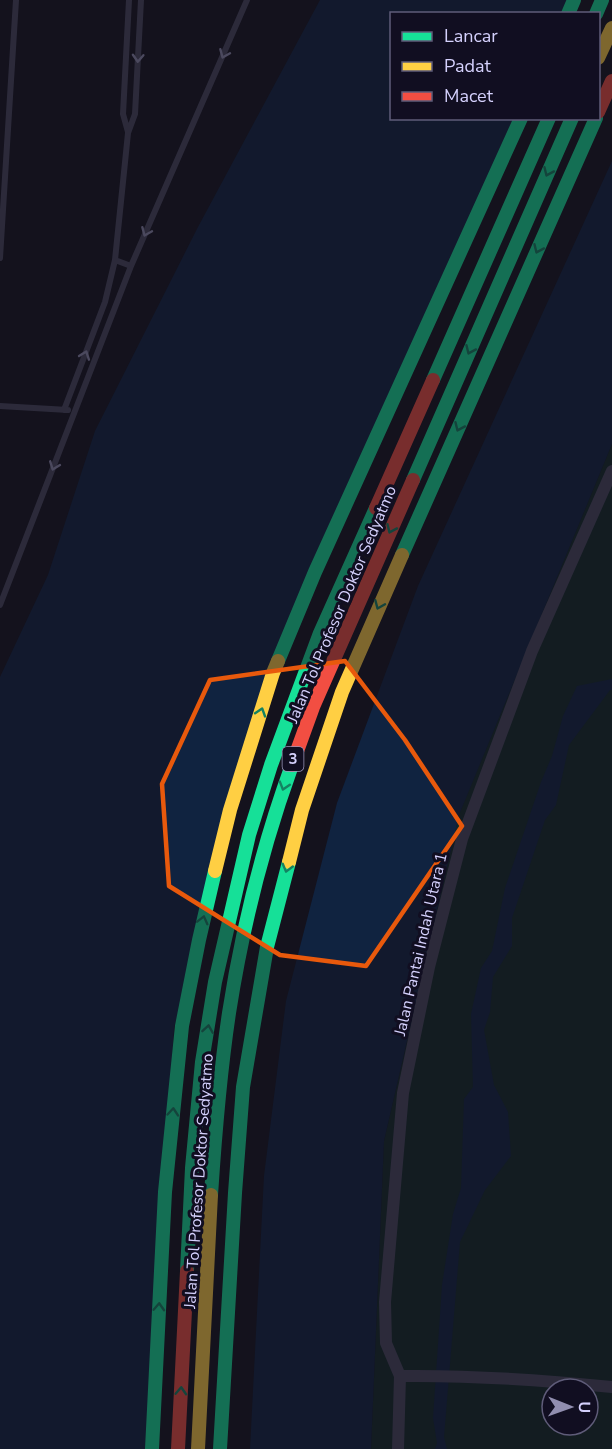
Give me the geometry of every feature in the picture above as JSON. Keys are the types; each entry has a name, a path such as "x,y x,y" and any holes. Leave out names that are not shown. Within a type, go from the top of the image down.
{"highway":[{"path":"600,54 612,28"},
{"path":"600,108 612,81"},
{"name":"Jalan Tol Profesor Doktor Sedyatmo","path":"152,1449 165,1192 182,1026 199,940 230,810 273,673 315,572 520,120"},
{"name":"Jalan Tol Profesor Doktor Sedyatmo","path":"178,1449 192,1168 202,1062 215,982 249,835 271,765 320,633 548,120"},
{"name":"Jalan Tol Profesor Doktor Sedyatmo","path":"198,1449 211,1181 224,1049 237,966 271,828 290,765 313,707 571,120"},
{"name":"3","path":"220,1449 243,1087 267,947 302,810 346,682 595,120"}],"street":[{"name":"Jalan Pantai Indah Utara 1","path":"398,1449 400,1376 386,1342 385,1302 403,1092 429,967 466,828 532,651 612,471"},
{"path":"400,1376 473,1377 612,1387"}],"lane":[{"path":"0,258 16,0"},
{"path":"128,133 123,114 129,0"},
{"path":"64,410 105,302 115,260 128,133 135,114 141,0"},
{"path":"0,605 131,266 247,0"},
{"path":"115,260 131,266"},
{"path":"0,406 75,411"}],"highlighted area":[{"path":"345,661 405,740 462,826 366,966 280,955 169,886 162,784 210,680"}],"green space":[{"path":"612,444 612,1449 371,1449 384,1141 459,814"}],"water":[{"path":"320,0 568,0 562,12 390,12 390,120 515,120 266,680 174,1028 149,1449 0,1449 0,677 48,575 95,431 198,227"},
{"path":"612,161 612,444 459,815 384,1141 371,1449 250,1449 264,1176 286,1001 337,803 418,586"},
{"path":"612,679 612,690 569,745 556,805 545,820 512,918 512,946 493,977 490,1012 484,1030 494,1085 508,1112 511,1156 485,1190 460,1242 444,1437 447,1449 435,1449 437,1443 433,1418 442,1285 453,1214 461,1188 464,1099 473,1087 471,1014 481,968 492,951 505,888 552,756 563,716 577,686"}],"traffic: fast":[{"path":"569,12 574,0"},
{"path":"597,12 602,0"},
{"path":"278,661 315,572 520,120"},
{"path":"433,380 548,120"},
{"path":"413,480 571,120"},
{"path":"402,555 595,120"},
{"path":"187,1271 192,1168 202,1062 215,982 249,835 271,765 320,633 376,508"},
{"path":"211,1195 220,1081 234,982 263,856 292,765"},
{"path":"220,1449 243,1087 267,947 289,862"},
{"path":"152,1449 165,1192 182,1026 215,871"}],"traffic: slow":[{"path":"600,54 612,28"},
{"path":"289,862 302,810 342,692 402,555"},
{"path":"215,871 230,810 278,661"},
{"path":"198,1449 211,1195"}],"traffic: jam":[{"path":"600,108 612,81"},
{"path":"376,508 433,380"},
{"path":"292,765 313,707 413,480"},
{"path":"178,1449 187,1271"}]}
